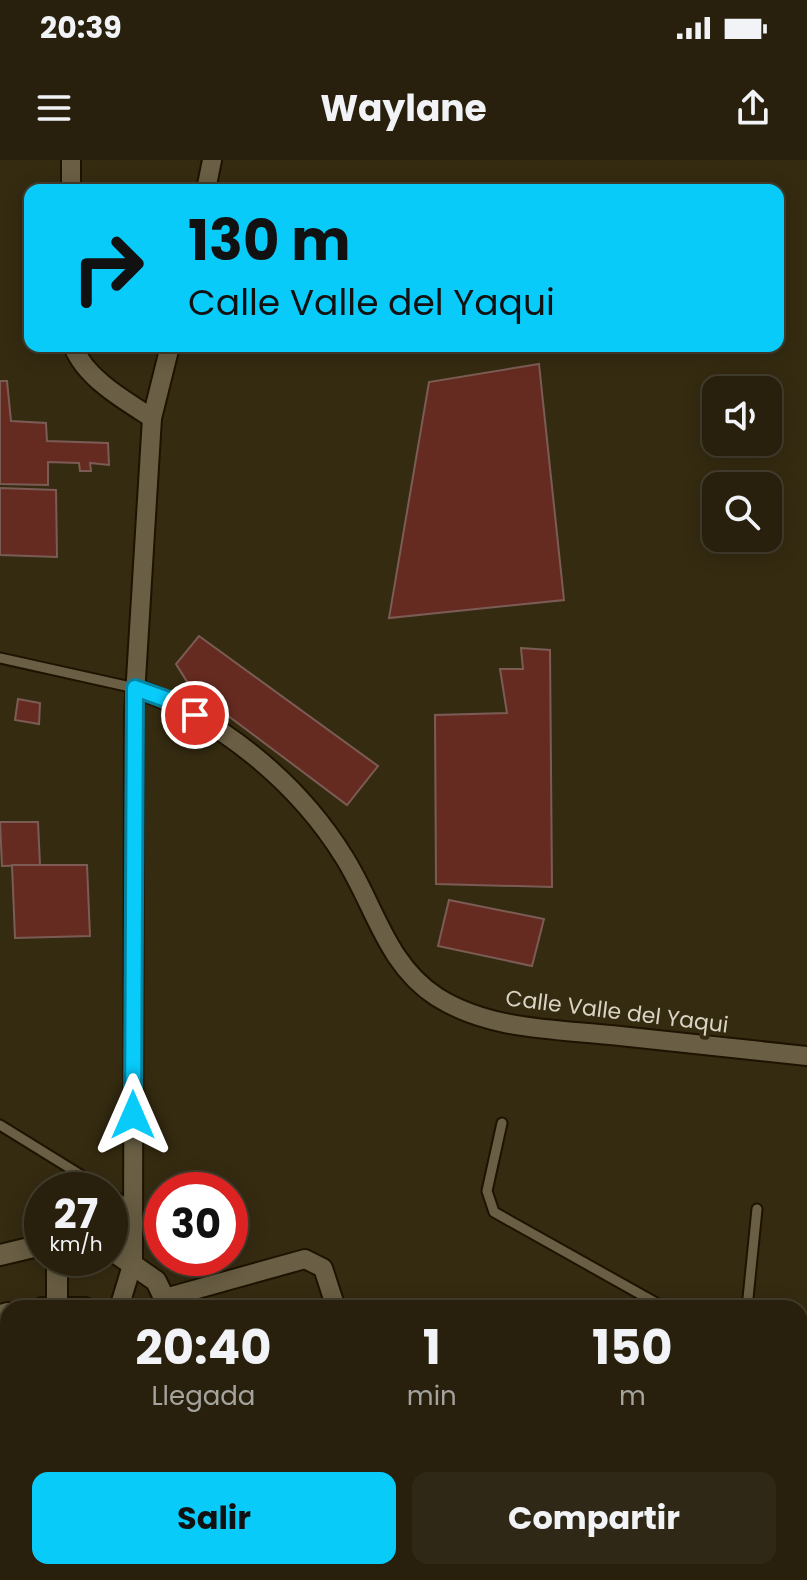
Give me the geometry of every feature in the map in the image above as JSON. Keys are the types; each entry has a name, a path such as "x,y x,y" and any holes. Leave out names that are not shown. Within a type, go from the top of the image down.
{"main road":[{"path":"0,1255 24,1249"},
{"path":"128,1259 156,1281 166,1300"},
{"path":"57,1276 57,1300"}],"street":[{"path":"71,160 71,184"},
{"path":"207,184 212,160"},
{"path":"76,352 111,391 152,418"},
{"path":"121,1300 133,1262 135,688 152,418 168,352"},
{"name":"Calle Valle del Yaqui","path":"135,688 177,703 232,738 296,797 345,858 403,966 437,996 465,1012 520,1025 807,1056"},
{"path":"176,1300 305,1259 323,1268 333,1300"}],"lane":[{"path":"0,658 135,688"},
{"path":"502,1123 487,1191 494,1212 651,1300"},
{"path":"0,1125 76,1172"},
{"path":"128,1205 133,1208"},
{"path":"748,1300 757,1209"}],"building":[{"path":"539,364 564,600 389,618 429,382"},
{"path":"0,381 7,381 11,421 46,423 47,441 108,443 109,465 90,463 91,471 80,471 79,463 48,462 48,485 0,484"},
{"path":"0,488 56,490 57,557 0,555"},
{"path":"199,636 378,766 347,805 191,688 176,664"},
{"path":"521,648 550,650 552,887 436,884 435,715 507,713 500,669 523,669"},
{"path":"18,699 40,703 39,724 15,720"},
{"path":"0,822 38,822 40,865 2,866"},
{"path":"12,865 87,865 90,936 15,938"},
{"path":"449,900 544,919 532,966 438,946"}],"route":[{"path":"133,1115 135,688 177,703 195,715"}]}
